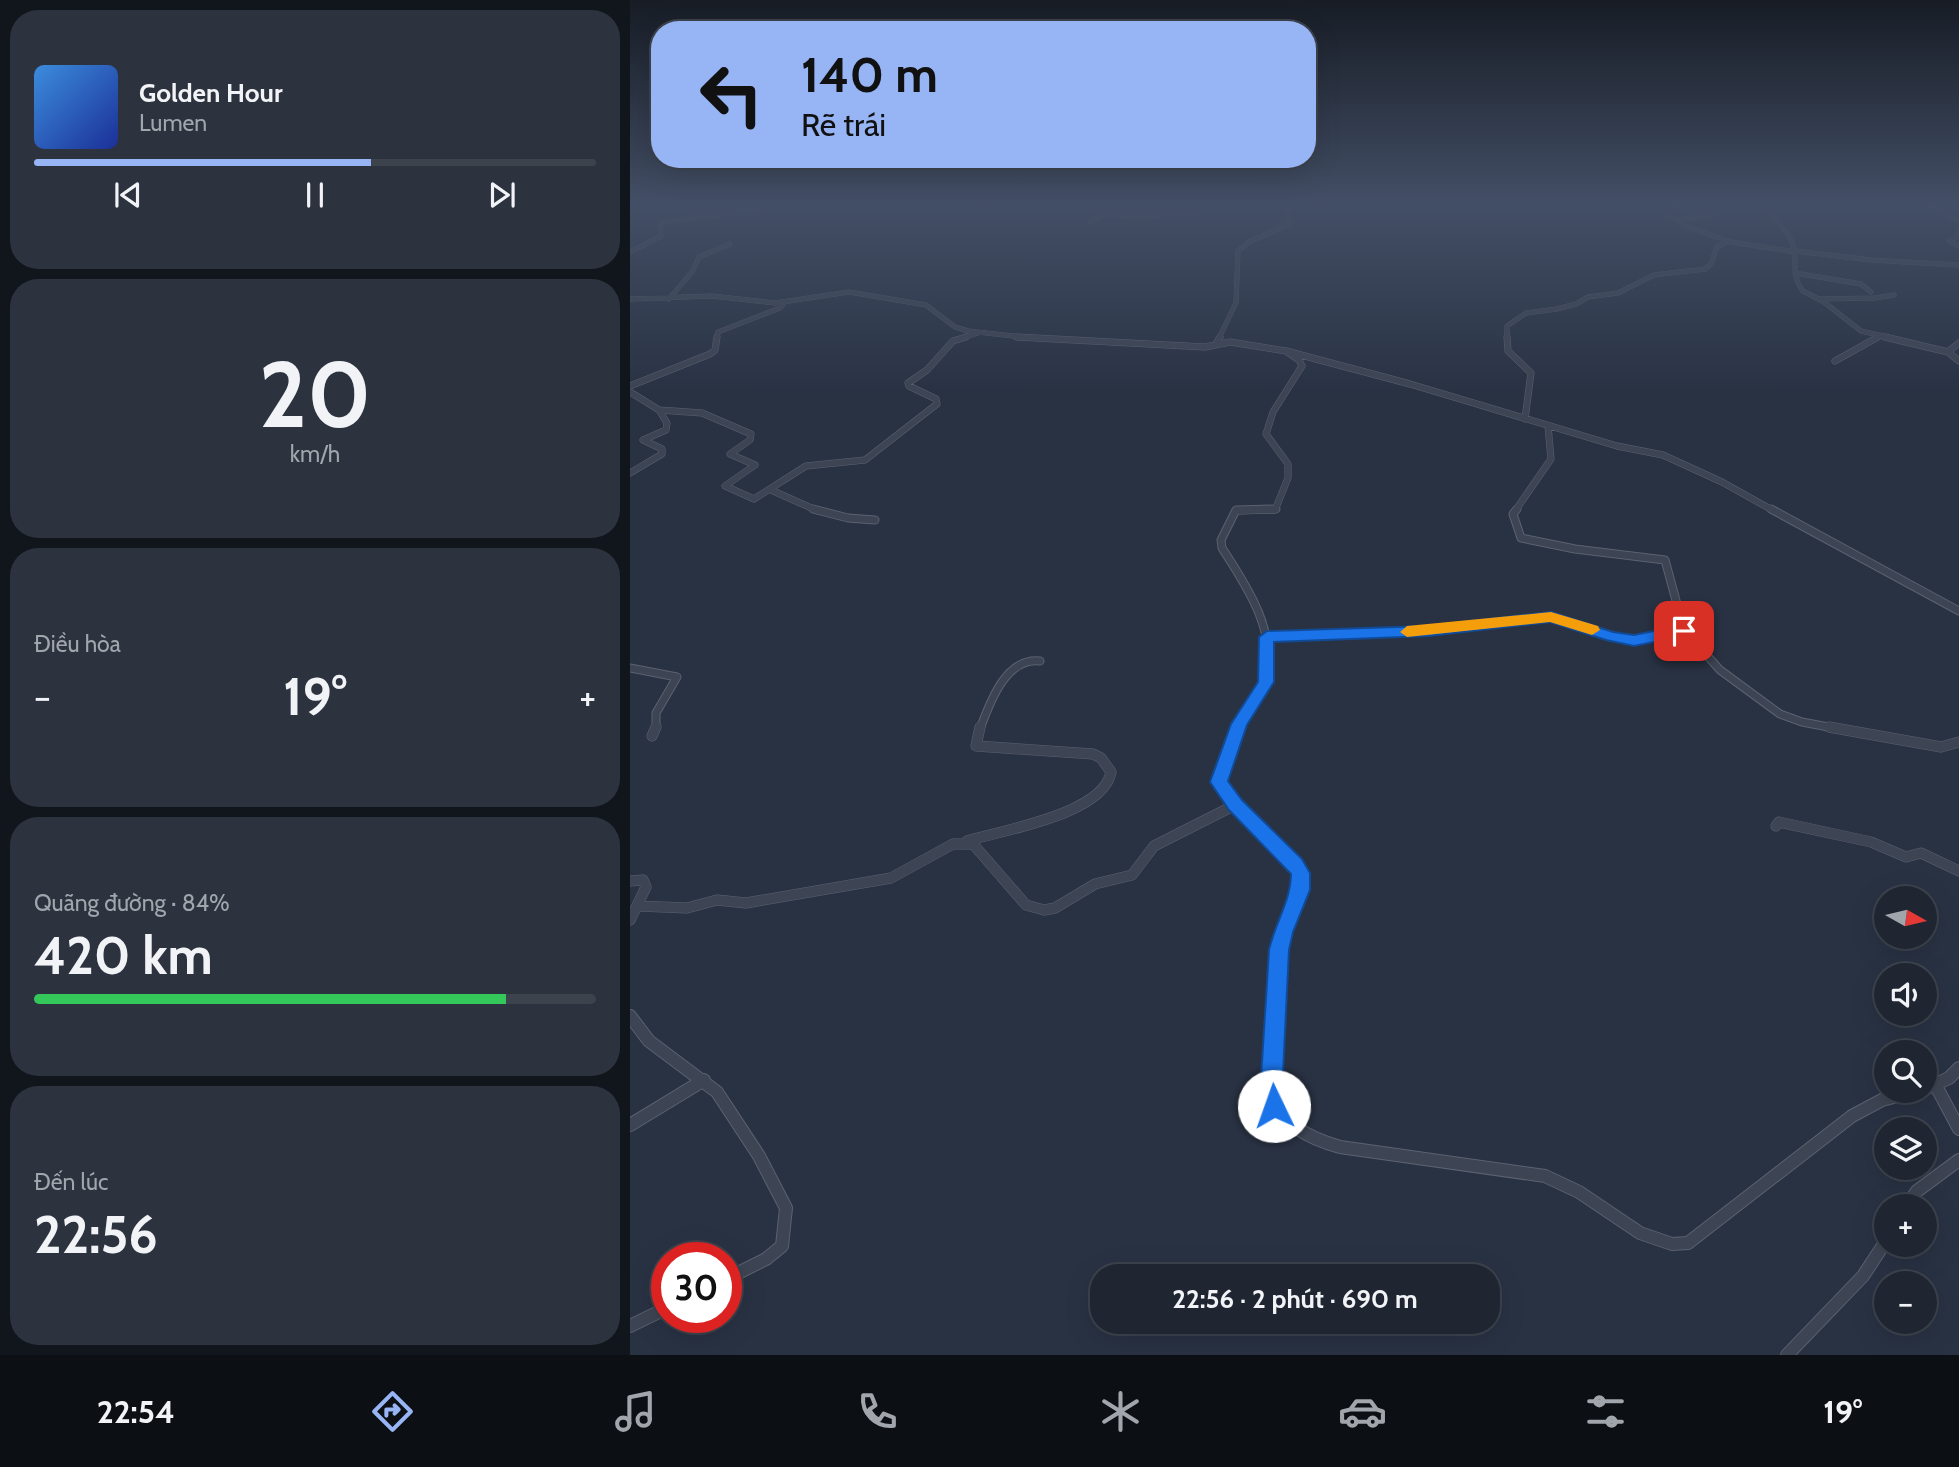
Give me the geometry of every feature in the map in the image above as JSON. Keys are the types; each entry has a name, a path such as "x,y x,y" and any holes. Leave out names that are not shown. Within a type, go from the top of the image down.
{"street":[{"path":"669,299 695,265"},
{"path":"1216,344 1236,303 1237,265"},
{"path":"1525,419 1531,376 1526,367 1508,351 1507,326 1511,321 1526,313 1557,309 1576,304 1588,297 1622,291 1654,275 1705,269 1710,265"},
{"path":"1795,265 1800,288 1858,329 1948,352 1959,361"},
{"path":"1795,273 1861,284 1871,292"},
{"path":"630,299 712,296 785,302 855,292 926,305 955,327 978,332 1049,340 1205,347 1230,342 1286,351 1617,446 1663,455 1714,478 1959,611"},
{"path":"1819,299 1849,296 1876,300 1894,295"},
{"path":"630,386 710,354 715,350 718,332 780,308 785,302"},
{"path":"630,393 659,410 702,413 751,434 753,438 730,454 755,465 725,486 754,499 806,466 865,460 937,404 936,399 909,386 908,383 928,370 951,342 978,332"},
{"path":"1835,361 1852,355 1879,336"},
{"path":"1948,352 1959,343"},
{"path":"1286,351 1302,366 1273,412 1266,434 1283,452 1291,472 1278,507 1270,511 1236,510 1221,545 1263,621 1267,637 1266,682 1242,719 1219,775 1221,787 1235,805 1296,864 1301,873 1300,890 1283,932 1279,950 1271,1094 1280,1115 1329,1144 1546,1176 1565,1184 1642,1234 1658,1242 1675,1245 1689,1242 1852,1116 1876,1103"},
{"path":"630,473 662,454 662,449 643,440 666,430 667,423 659,410"},
{"path":"1548,426 1551,459 1515,510 1513,518 1518,536 1525,540 1575,549 1665,560 1684,631 1720,670 1790,719 1941,747 1959,742"},
{"path":"771,490 794,503 831,515 875,520"},
{"path":"1267,637 1428,631 1551,617 1611,637 1634,640 1684,631"},
{"path":"638,906 687,908 711,901 746,903 898,876 952,844 1082,805 1100,794 1110,780 1111,772 1101,758 1093,754 976,746 978,732 1004,682 1018,664 1024,661 1040,661"},
{"path":"630,668 677,677 656,713 652,736"},
{"path":"967,841 973,844 1026,905 1044,910 1055,908 1095,884 1132,875 1154,846 1235,805"},
{"path":"1776,826 1779,822 1795,824 1871,842 1906,857 1921,853 1959,871"},
{"path":"630,881 643,880 646,883 630,920"},
{"path":"630,1016 649,1041 717,1092 759,1156 786,1208 782,1246 766,1259 742,1271"},
{"path":"1937,1082 1959,1068"},
{"path":"630,1125 704,1080"},
{"path":"1937,1102 1959,1129"},
{"path":"1915,1194 1959,1160"},
{"path":"1787,1355 1863,1276 1875,1257"},
{"path":"630,1326 651,1316"}],"slow traffic":[{"path":"1407,632 1544,617 1558,618 1592,630"}],"route":[{"path":"1274,1106 1271,1094 1279,950 1283,932 1300,890 1301,873 1296,864 1235,805 1219,782 1219,775 1239,724 1266,682 1267,637 1428,631 1544,617 1558,618 1623,639 1647,639 1684,631"}]}
